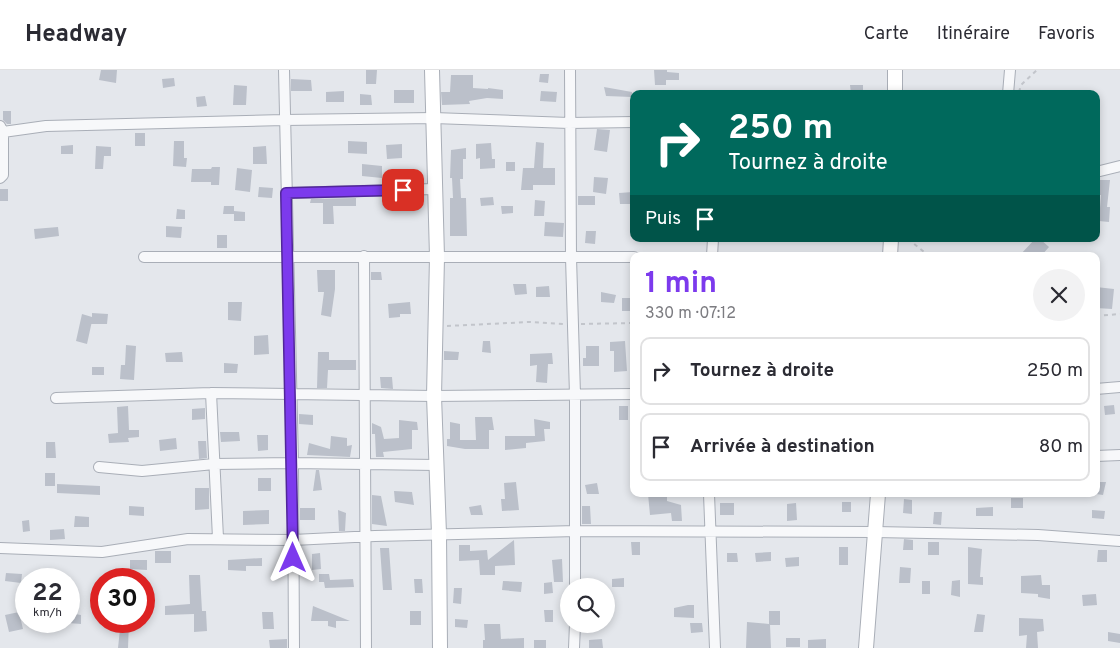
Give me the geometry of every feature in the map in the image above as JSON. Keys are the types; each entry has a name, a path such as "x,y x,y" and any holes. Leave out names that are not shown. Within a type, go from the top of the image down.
{"street":[{"path":"284,70 294,648"},
{"path":"432,70 437,256 434,396 439,534 440,648"},
{"path":"570,70 571,257 575,395 575,578"},
{"path":"895,70 895,90"},
{"path":"1008,90 1010,70"},
{"path":"0,178 4,174 2,129 46,126 434,118 569,123 630,122"},
{"path":"1100,171 1120,166"},
{"path":"286,193 436,189"},
{"path":"144,256 630,257"},
{"path":"364,256 366,648"},
{"path":"1100,389 1120,388"},
{"path":"211,393 218,538"},
{"path":"56,398 211,393 364,396 630,394"},
{"path":"1100,456 1120,455"},
{"path":"100,467 142,471 214,464 436,465"},
{"path":"709,497 715,648"},
{"path":"866,648 878,497"},
{"path":"0,548 102,552 188,539 293,540 365,536 576,531 875,532 1038,535 1120,541"},
{"path":"574,648 575,633"}],"path":[{"path":"1019,90 1021,85 1037,70"},
{"path":"912,242 924,252"},
{"path":"1100,316 1120,314"},
{"path":"436,331 450,324 529,322 573,324 630,323"}],"building":[{"path":"101,70 117,70 116,83 99,80"},
{"path":"366,70 377,70 376,84 366,84"},
{"path":"654,70 667,70 667,72 679,73 679,80 666,80 666,85 655,85"},
{"path":"540,74 549,74 548,83 539,82"},
{"path":"451,75 473,75 473,88 503,90 503,99 487,98 469,101 470,104 442,105 441,92 450,92"},
{"path":"174,78 175,86 163,88 162,79"},
{"path":"291,79 311,80 312,91 291,91"},
{"path":"234,85 247,86 246,105 233,105"},
{"path":"850,85 863,85 863,90 851,90"},
{"path":"604,87 630,92 630,97 606,96"},
{"path":"394,90 414,90 414,103 394,103"},
{"path":"344,91 344,102 326,102 326,92"},
{"path":"541,91 557,92 556,102 540,101"},
{"path":"360,94 371,95 372,105 360,105"},
{"path":"205,96 207,106 197,107 196,97"},
{"path":"3,111 11,111 11,124 7,124 3,120"},
{"path":"597,129 610,130 607,152 594,150"},
{"path":"135,133 145,133 145,146 135,146"},
{"path":"174,141 184,141 184,158 187,158 186,167 173,166"},
{"path":"348,141 367,142 367,154 348,153"},
{"path":"536,142 544,143 543,168 555,168 555,185 533,185 533,190 521,190 523,168 534,168"},
{"path":"491,143 492,159 495,159 495,168 480,169 480,158 476,159 476,144"},
{"path":"402,144 402,158 387,159 386,145"},
{"path":"73,145 73,154 61,154 61,146"},
{"path":"96,146 111,147 111,156 104,156 103,169 95,169"},
{"path":"266,146 267,164 253,164 253,147"},
{"path":"466,148 466,159 463,159 463,179 460,179 461,198 466,198 467,236 450,236 450,198 453,198 452,178 450,178 451,150"},
{"path":"506,162 515,162 515,171 506,171"},
{"path":"362,164 382,166 382,178 362,176"},
{"path":"212,167 220,167 219,185 211,185 211,182 191,182 192,169 211,169"},
{"path":"237,168 252,170 250,192 235,190"},
{"path":"594,177 608,178 606,194 593,192"},
{"path":"1100,180 1110,180 1107,207 1110,207 1109,222 1100,221"},
{"path":"259,187 273,188 272,198 258,197"},
{"path":"0,189 8,189 8,201 0,201"},
{"path":"630,192 630,204 620,204 619,193"},
{"path":"423,196 424,201 400,202 400,197"},
{"path":"578,196 595,196 595,205 578,205"},
{"path":"493,197 494,205 481,206 480,198"},
{"path":"356,198 356,206 333,206 334,224 323,224 323,203 310,203 311,199"},
{"path":"535,200 545,201 544,216 534,216"},
{"path":"224,206 234,206 234,211 245,212 245,221 234,221 234,214 223,214"},
{"path":"501,206 513,206 513,213 502,214"},
{"path":"177,209 185,210 185,219 176,219"},
{"path":"545,222 564,223 563,237 544,236"},
{"path":"166,226 182,227 181,238 166,237"},
{"path":"58,227 59,236 35,239 34,229"},
{"path":"586,231 596,231 595,244 585,243"},
{"path":"217,235 227,235 227,248 217,248"},
{"path":"1032,242 1043,242 1049,247 1045,252 1023,252"},
{"path":"317,270 335,270 335,289 331,317 321,315 324,292 318,292"},
{"path":"371,272 381,272 382,280 371,280"},
{"path":"513,284 526,284 527,294 515,295"},
{"path":"549,286 550,297 536,297 536,287"},
{"path":"1100,287 1114,289 1112,309 1100,308"},
{"path":"601,292 616,295 614,303 601,302"},
{"path":"622,298 630,298 630,311 622,311"},
{"path":"228,302 242,302 241,321 228,320"},
{"path":"410,302 411,314 400,314 400,317 389,318 388,304"},
{"path":"92,313 108,314 107,324 91,324 87,344 76,341 82,314 92,317"},
{"path":"268,335 269,354 254,355 254,336"},
{"path":"483,341 490,341 491,353 482,352"},
{"path":"625,341 627,371 614,372 614,351 610,351 610,342"},
{"path":"126,345 136,346 134,380 120,379 121,365 125,365"},
{"path":"586,346 599,346 599,366 583,366 583,358 586,358"},
{"path":"444,351 459,352 458,360 444,360"},
{"path":"182,352 183,362 166,362 165,353"},
{"path":"318,352 329,352 329,360 356,360 356,370 328,370 327,388 317,388"},
{"path":"552,353 553,364 548,364 547,383 536,382 537,365 530,366 530,354"},
{"path":"224,363 238,364 237,373 224,373"},
{"path":"92,367 104,367 104,375 92,375"},
{"path":"380,377 392,377 393,389 381,388"},
{"path":"1114,405 1115,414 1105,415 1104,406"},
{"path":"128,406 129,430 139,430 139,437 128,438 129,442 109,443 108,434 118,433 117,407"},
{"path":"619,406 628,406 628,420 619,420"},
{"path":"205,408 205,419 192,420 192,409"},
{"path":"299,414 313,415 313,425 299,424"},
{"path":"475,417 492,417 494,430 489,430 489,449 465,449 447,446 447,439 450,439 450,422 460,424 460,440 476,440"},
{"path":"534,419 550,422 550,429 544,429 545,441 526,443 526,448 505,450 505,436 535,436"},
{"path":"399,420 417,422 418,430 412,430 412,449 383,452 384,457 376,457 375,434 372,434 372,423 381,427 384,439 399,438"},
{"path":"220,432 239,432 240,441 221,442"},
{"path":"257,435 268,435 268,450 258,451"},
{"path":"331,436 347,438 347,446 352,445 350,457 307,455 309,443 330,449"},
{"path":"176,438 177,449 160,451 159,440"},
{"path":"198,441 206,441 207,458 199,459"},
{"path":"46,442 55,442 56,458 46,458"},
{"path":"316,470 319,470 322,490 313,491"},
{"path":"45,473 55,473 55,486 45,486"},
{"path":"258,478 271,478 271,491 258,491"},
{"path":"516,482 519,510 502,511 501,499 505,499 504,483"},
{"path":"1100,482 1106,482 1103,495 1100,495"},
{"path":"597,483 599,494 587,494 585,485"},
{"path":"57,484 100,486 100,495 57,493"},
{"path":"195,488 209,488 209,509 195,510"},
{"path":"394,491 412,492 414,505 395,502"},
{"path":"372,495 381,496 387,526 372,524"},
{"path":"648,497 667,497 667,501 681,505 682,521 672,521 671,513 650,515"},
{"path":"1011,498 1023,498 1023,508 1011,508"},
{"path":"904,499 912,500 912,514 903,513"},
{"path":"842,502 851,502 851,512 842,512"},
{"path":"720,503 734,503 734,515 720,515"},
{"path":"796,503 797,520 787,521 787,504"},
{"path":"481,505 483,515 471,515 469,507"},
{"path":"129,506 144,507 144,516 129,515"},
{"path":"582,506 590,506 591,524 582,524"},
{"path":"993,507 993,516 976,516 976,508"},
{"path":"300,508 315,508 315,520 300,520"},
{"path":"269,510 269,524 243,525 243,511"},
{"path":"338,510 346,513 345,531 339,531"},
{"path":"1092,510 1105,511 1104,519 1092,518"},
{"path":"934,512 942,512 941,525 933,524"},
{"path":"75,516 89,517 89,527 74,527"},
{"path":"29,520 30,531 23,532 22,521"},
{"path":"64,529 65,539 50,540 50,530"},
{"path":"904,539 913,540 913,550 903,550"},
{"path":"514,540 515,565 495,566 495,575 480,575 479,560 459,561 459,545 470,545 470,551 487,550 488,560"},
{"path":"631,542 640,542 640,555 632,555"},
{"path":"928,542 939,542 939,555 928,555"},
{"path":"839,547 848,547 848,565 839,565"},
{"path":"968,547 982,549 980,577 983,577 983,585 968,584"},
{"path":"380,548 389,548 392,590 383,590"},
{"path":"1098,550 1107,550 1107,562 1097,562"},
{"path":"155,551 171,551 171,563 155,563"},
{"path":"771,552 771,561 756,562 755,553"},
{"path":"320,553 321,569 312,570 312,554"},
{"path":"727,553 737,553 738,562 727,562"},
{"path":"799,557 799,566 786,567 785,558"},
{"path":"262,558 262,566 246,566 246,571 228,570 228,560"},
{"path":"562,559 563,578 560,578 560,582 554,582 552,560"},
{"path":"130,560 147,560 147,568 130,568"},
{"path":"900,567 911,568 910,583 899,583"},
{"path":"6,573 15,574 15,582 5,581"},
{"path":"319,574 329,574 330,580 353,579 354,587 325,588 324,582 319,582"},
{"path":"189,575 200,575 202,611 206,611 207,631 194,632 194,614 165,615 165,606 190,604"},
{"path":"1041,575 1042,585 1050,585 1050,599 1038,597 1038,594 1021,593 1021,576"},
{"path":"624,578 624,587 615,587 615,579"},
{"path":"414,579 422,579 423,593 415,593"},
{"path":"960,580 960,597 951,595 952,581"},
{"path":"503,581 522,582 521,592 502,590"},
{"path":"922,581 930,581 930,594 922,594"},
{"path":"552,582 553,593 544,594 544,583"},
{"path":"454,588 462,588 461,604 453,603"},
{"path":"1096,594 1097,605 1083,606 1082,595"},
{"path":"694,605 694,618 674,617 674,608"},
{"path":"313,606 350,621 336,621 336,628 328,626 328,621 311,621"},
{"path":"544,610 553,610 553,622 545,622"},
{"path":"410,611 421,611 421,625 410,625"},
{"path":"769,611 780,611 780,625 770,625 771,648 746,648 747,622 769,624"},
{"path":"262,612 273,612 274,629 263,629"},
{"path":"15,613 15,631 9,632 5,615"},
{"path":"977,614 985,615 983,632 974,632"},
{"path":"1019,618 1043,619 1044,631 1037,632 1038,648 1026,648 1027,635 1019,636"},
{"path":"455,619 468,620 467,628 455,627"},
{"path":"690,623 702,623 703,632 691,633"},
{"path":"484,624 500,624 501,639 524,638 524,648 483,648 483,640 485,640"},
{"path":"1108,632 1120,634 1120,643 1108,641"},
{"path":"120,633 129,633 128,648 118,648"},
{"path":"786,638 800,638 800,647 786,647"},
{"path":"287,639 287,648 270,648 269,640"},
{"path":"602,639 603,648 589,648 589,640"},
{"path":"826,639 826,648 808,648 808,640"},
{"path":"534,640 546,640 546,648 534,648"}],"route":[{"path":"293,558 286,193 403,190"}]}
